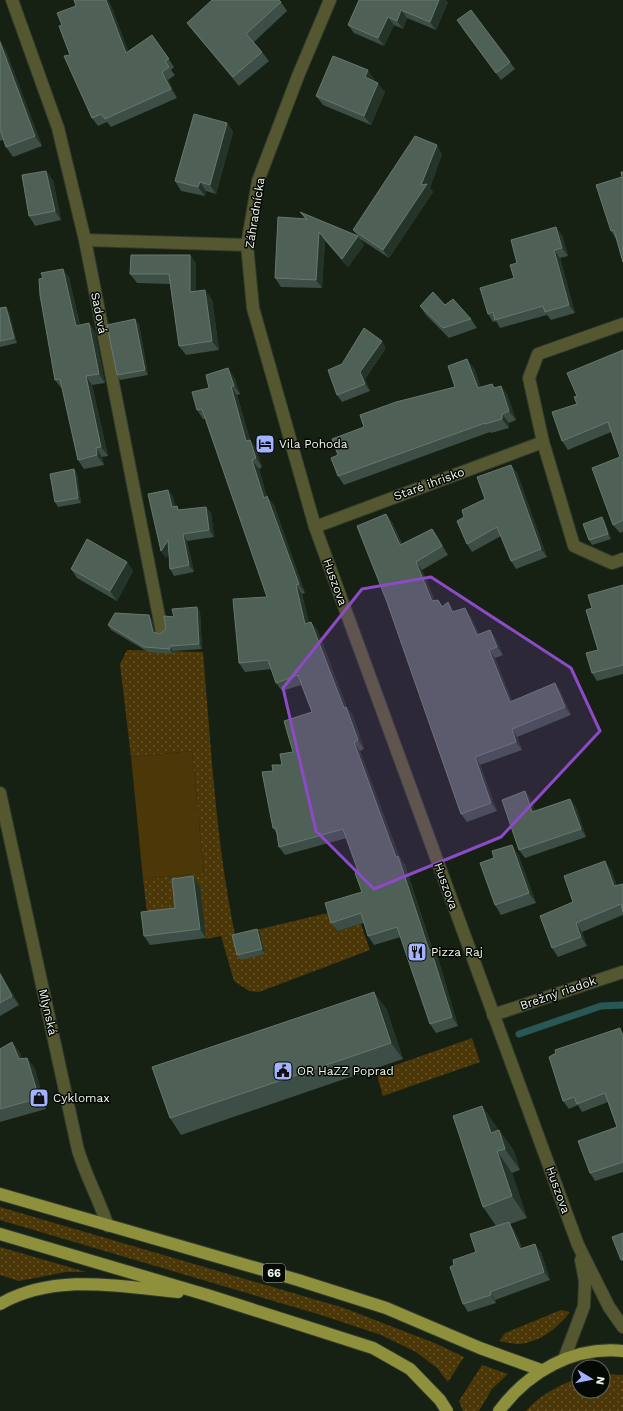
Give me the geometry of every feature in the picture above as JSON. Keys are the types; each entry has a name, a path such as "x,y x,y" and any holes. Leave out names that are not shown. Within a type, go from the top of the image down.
{"main road":[{"name":"66","path":"0,1194 298,1280 386,1308 480,1348 541,1370"},
{"path":"0,1234 207,1295 373,1348 410,1369 440,1400 447,1411"},
{"path":"0,1304 16,1295 56,1285 103,1285 207,1295"},
{"path":"499,1411 518,1388 541,1370 564,1359 589,1352 623,1351"}],"street":[{"name":"Sadová","path":"12,0 58,128 85,240 162,632"},
{"name":"Záhradnícka","path":"315,526 253,308 247,245 258,181 298,76 330,0"},
{"path":"85,240 247,245"},
{"path":"623,324 538,354 529,378 543,442 574,546 612,563 623,559"},
{"name":"Staré ihrisko","path":"315,526 543,442"},
{"name":"Huszova","path":"315,526 578,1245 609,1307 623,1327"},
{"name":"Mlynská","path":"0,793 78,1150 91,1188 100,1202 108,1226"},
{"name":"Brežný riadok","path":"493,1015 623,972"},
{"name":"Huszova","path":"564,1359 584,1306 585,1281 578,1245"}],"highlighted area":[{"path":"431,577 571,668 600,731 501,837 374,889 316,831 283,688 362,589"}],"shaded area":[{"path":"127,650 203,652 219,830 228,900 235,935 332,912 338,931 361,924 370,950 259,992 249,991 234,981 221,936 206,939 200,886 182,917 148,921 143,879 204,873 192,751 131,757 120,664"},
{"path":"192,751 204,873 143,879 131,757"},
{"path":"472,1038 480,1062 383,1096 376,1072"},
{"path":"0,1207 344,1308 437,1344 464,1357 448,1382 437,1368 416,1352 381,1335 321,1315 0,1220"},
{"path":"0,1247 86,1272 66,1272 19,1281 0,1275"},
{"path":"561,1310 570,1312 560,1324 541,1338 518,1344 499,1341 505,1333"},
{"path":"482,1365 508,1374 492,1389 479,1411 463,1411 459,1401"},
{"path":"611,1374 623,1375 623,1411 526,1411 537,1400 571,1381 571,1399 611,1399"}],"building":[{"path":"74,0 106,0 126,53 152,35 169,59 165,61 169,67 162,72 171,89 105,119 101,114 92,118 64,56 70,55 59,26 62,25 57,13 76,6"},
{"path":"212,0 279,0 281,2 246,34 262,52 233,77 187,23"},
{"path":"359,0 439,0 430,22 401,10 397,21 388,17 378,38 348,25"},
{"path":"471,10 510,62 496,73 457,20"},
{"path":"0,42 35,136 6,147 0,129"},
{"path":"333,56 368,70 365,77 378,83 364,116 316,96"},
{"path":"194,114 227,123 210,185 200,182 198,187 175,181"},
{"path":"415,136 437,145 421,185 427,184 383,250 353,230"},
{"path":"46,171 55,211 29,216 22,175"},
{"path":"621,172 623,172 623,262 614,230 611,231 596,185 622,177"},
{"path":"300,212 358,236 342,259 319,232 316,280 275,278 278,217 307,219"},
{"path":"556,227 562,248 554,250 569,305 545,312 543,306 495,320 493,312 488,314 480,288 514,278 510,265 517,263 511,240"},
{"path":"131,255 190,255 190,292 205,290 212,341 179,346 169,274 130,274"},
{"path":"63,269 76,326 89,323 99,374 86,376 101,447 96,448 97,455 78,460 60,379 55,380 40,295 39,279 43,278 41,273"},
{"path":"433,292 445,305 453,299 471,319 443,328 420,306"},
{"path":"6,307 14,338 0,341 0,308"},
{"path":"135,319 145,370 117,375 107,325"},
{"path":"364,328 382,341 360,372 365,384 337,395 328,370 342,364"},
{"path":"623,350 623,520 613,525 592,468 620,457 608,422 562,441 552,412 577,404 574,397 577,396 567,373"},
{"path":"467,359 478,388 492,384 494,388 501,386 509,411 502,414 502,419 485,423 338,476 331,458 338,455 332,439 364,427 360,415 396,402 455,387 448,366"},
{"path":"228,368 234,386 231,386 246,441 250,440 256,458 252,460 264,498 267,496 299,584 296,585 305,624 311,622 344,708 346,707 358,740 354,742 396,857 398,856 429,950 431,950 452,1017 430,1024 397,927 368,936 361,913 331,923 325,903 362,892 355,873 358,871 343,829 279,847 276,828 273,828 262,772 273,771 272,765 282,765 280,754 293,752 284,721 312,712 298,675 276,683 268,660 239,663 233,599 267,597 202,409 197,410 192,392 209,388 206,375"},
{"path":"511,465 541,549 511,561 497,527 467,544 457,521 464,517 462,510 485,499 477,477"},
{"path":"74,469 78,498 55,502 50,474"},
{"path":"168,490 172,507 177,506 178,510 206,507 209,530 183,534 189,565 170,569 168,540 161,551 148,494"},
{"path":"386,514 400,545 432,529 442,546 416,562 432,601 438,600 442,607 448,602 452,612 465,608 477,635 490,630 497,647 489,650 510,702 555,683 565,707 512,729 516,742 475,757 491,803 461,814 387,602 357,526"},
{"path":"602,517 608,534 589,540 583,524"},
{"path":"87,539 127,562 110,591 71,569"},
{"path":"623,585 623,665 592,673 586,653 598,650 586,610 592,608 588,595"},
{"path":"197,607 199,644 170,646 170,649 144,647 108,625 115,613 149,615 153,632 160,634 166,629 164,616 174,617 172,609"},
{"path":"525,791 532,812 570,799 581,829 519,850 502,800"},
{"path":"512,845 529,893 495,905 480,863 494,858 492,851"},
{"path":"605,861 614,886 623,884 623,912 621,904 576,923 581,937 552,948 540,916 573,902 564,876"},
{"path":"193,876 200,929 144,936 141,912 175,908 172,879"},
{"path":"257,929 262,949 237,955 232,935"},
{"path":"0,974 12,996 0,1003"},
{"path":"374,992 391,1043 170,1118 152,1067"},
{"path":"620,1028 623,1037 623,1162 590,1173 578,1141 617,1127 605,1093 577,1104 574,1097 563,1101 549,1057 556,1053 555,1050"},
{"path":"12,1042 19,1059 27,1058 39,1098 0,1109 0,1049"},
{"path":"482,1106 491,1133 499,1130 505,1149 497,1151 512,1196 483,1207 453,1116"},
{"path":"509,1222 520,1249 535,1244 544,1272 490,1292 491,1295 463,1304 450,1267 454,1265 453,1260 476,1252 470,1234"},
{"path":"623,1233 623,1260 621,1260 612,1237"}],"waterway":[{"path":"519,1034 601,1006 623,1005"}],"place":[{"name":"Vila Pohoda","path":"265,444"},
{"name":"Pizza Raj","path":"417,952"},
{"name":"OR HaZZ Poprad","path":"283,1071"},
{"name":"Cyklomax","path":"39,1098"}]}
